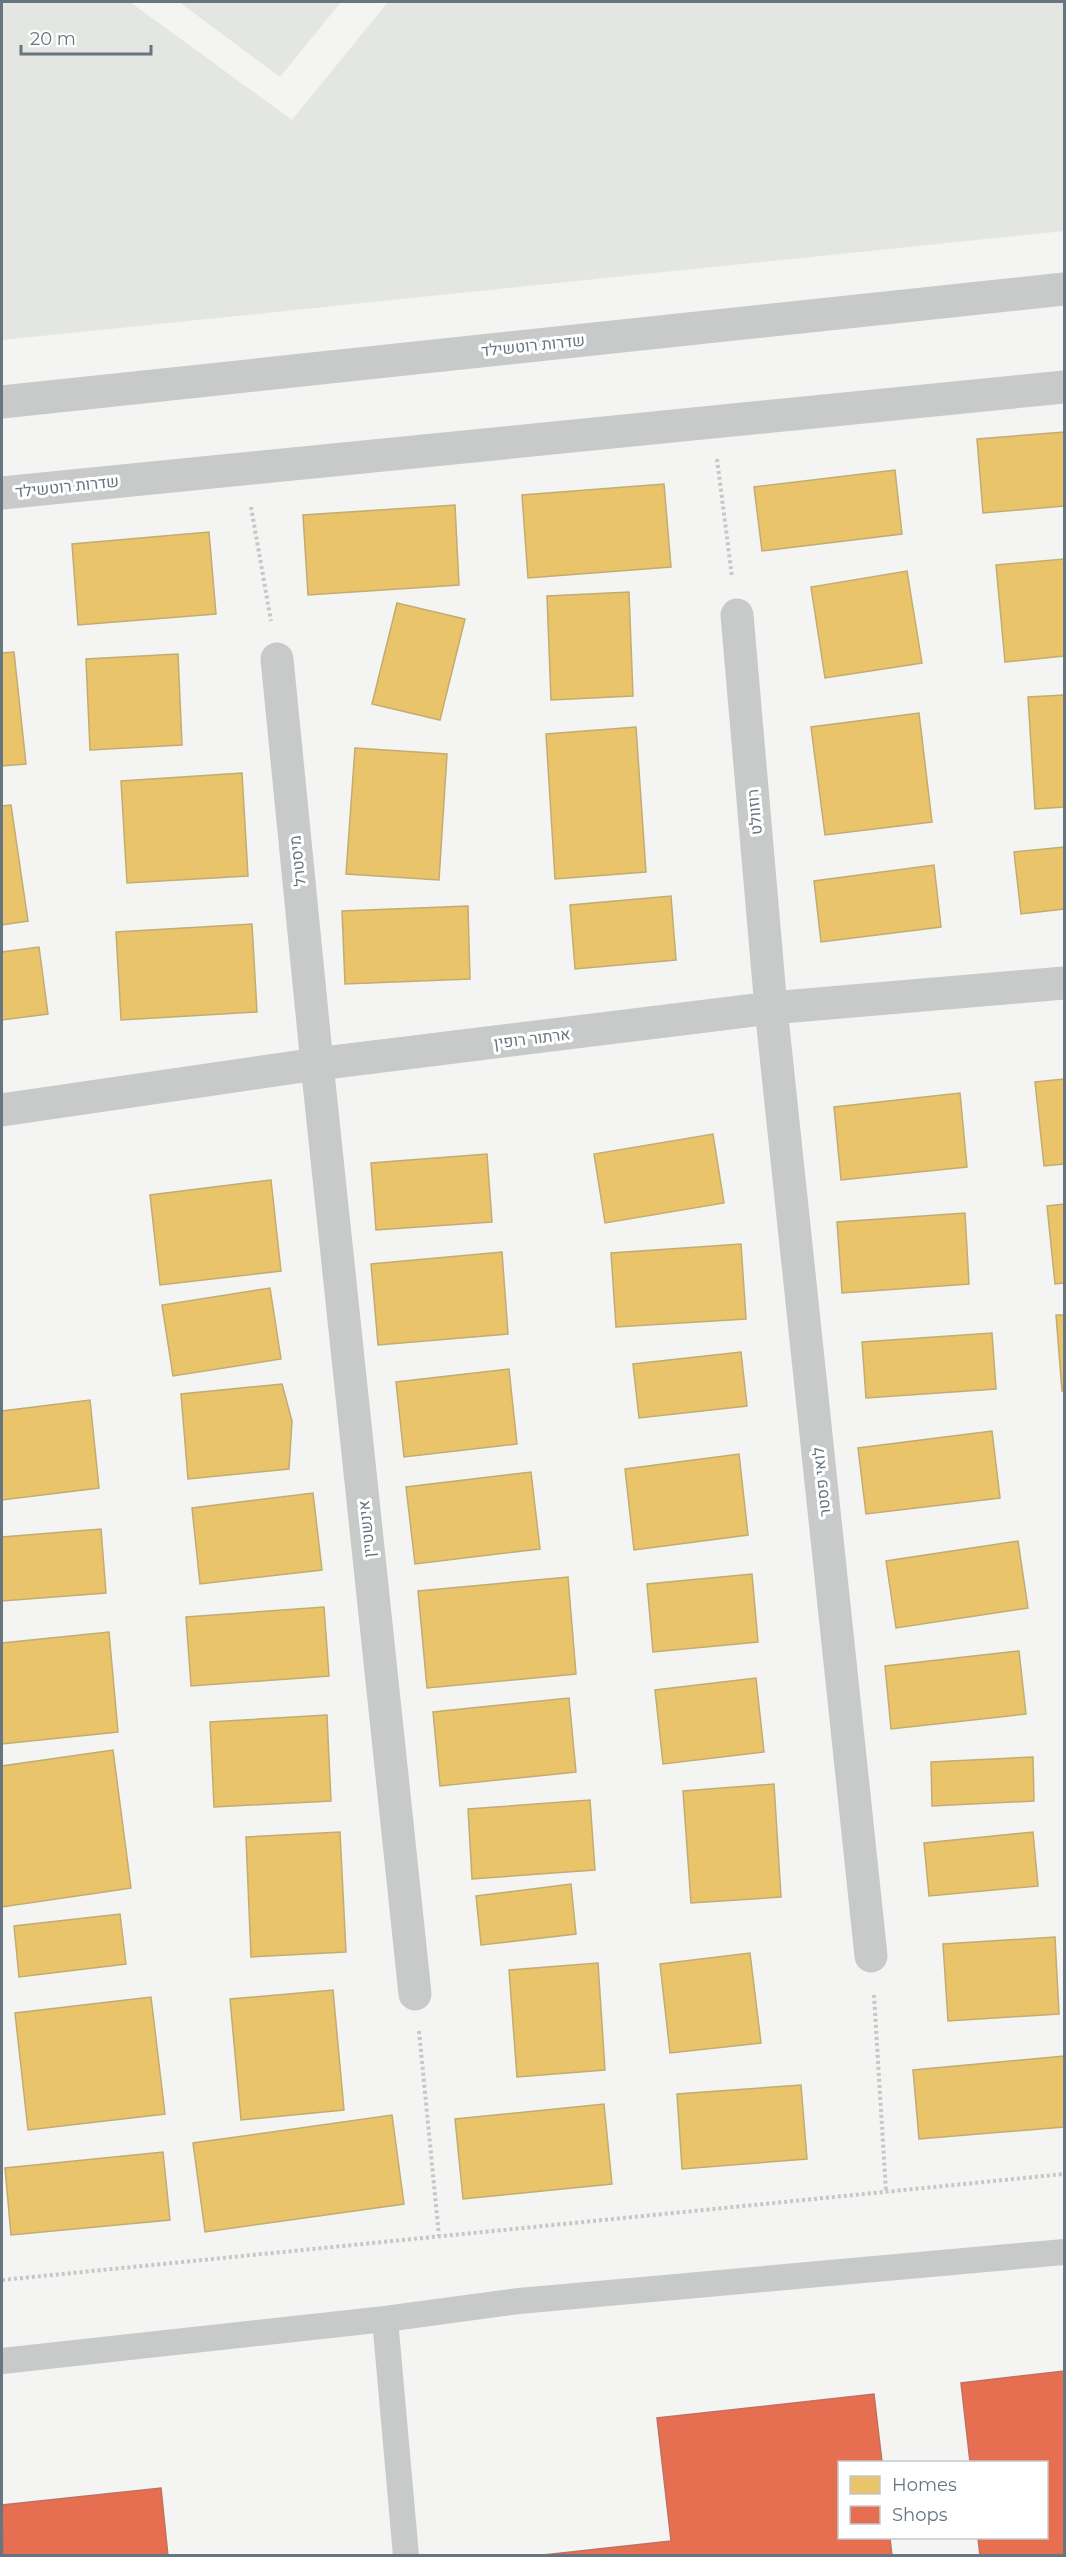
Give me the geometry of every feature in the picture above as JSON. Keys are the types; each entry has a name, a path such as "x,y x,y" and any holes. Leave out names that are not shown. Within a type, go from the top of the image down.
{"street":[{"name":"שדרות רוטשילד","path":"2,402 1065,289"},
{"name":"שדרות רוטשילד","path":"2,493 1065,387"},
{"name":"רוזוולט","path":"737,615 771,1008"},
{"name":"מיסטרל","path":"277,659 317,1064"},
{"name":"ארתור רופין","path":"2,1110 317,1064 771,1008 1065,983"},
{"name":"לואי פסטר","path":"771,1008 871,1956"},
{"name":"אינשטיין","path":"317,1064 415,1994"}],"lane":[{"path":"2,2361 385,2319 519,2301 1065,2252"},
{"path":"385,2319 405,2556"}],"path":[{"path":"717,455 737,615"},
{"path":"250,503 277,659"},
{"path":"871,1956 886,2192"},
{"path":"415,1994 439,2236"},
{"path":"2,2280 1065,2174"}],"shaded area":[{"path":"2,2 130,2 292,120 388,2 1064,2 1064,231 2,340"},
{"path":"179,2 341,2 280,77"}],"building: Homes":[{"path":"1064,432 1064,506 983,513 977,439"},
{"path":"895,470 902,534 762,551 754,487"},
{"path":"664,484 671,567 528,578 522,495"},
{"path":"455,505 459,585 308,595 303,515"},
{"path":"209,532 216,614 78,625 72,544"},
{"path":"1064,559 1064,656 1005,662 996,565"},
{"path":"907,571 922,663 825,678 811,587"},
{"path":"629,592 633,696 551,700 547,596"},
{"path":"397,603 465,619 440,720 372,704"},
{"path":"14,652 26,764 2,766 2,653"},
{"path":"178,654 182,745 90,750 86,659"},
{"path":"1064,695 1064,807 1035,809 1028,697"},
{"path":"919,713 932,822 825,835 811,727"},
{"path":"636,727 646,872 555,879 546,734"},
{"path":"355,748 447,754 439,880 346,874"},
{"path":"242,773 248,876 127,883 121,781"},
{"path":"11,805 28,921 2,925 2,806"},
{"path":"1064,847 1064,909 1021,914 1014,852"},
{"path":"934,865 941,927 821,942 814,881"},
{"path":"671,896 676,960 575,969 570,905"},
{"path":"468,906 470,979 345,984 342,911"},
{"path":"252,924 257,1012 121,1020 116,932"},
{"path":"39,947 48,1014 2,1020 2,952"},
{"path":"1064,1079 1064,1164 1044,1166 1035,1082"},
{"path":"960,1093 967,1167 841,1180 834,1107"},
{"path":"713,1134 724,1203 605,1223 594,1154"},
{"path":"487,1154 492,1222 376,1230 371,1163"},
{"path":"271,1180 281,1271 160,1285 150,1195"},
{"path":"1064,1204 1064,1283 1055,1284 1047,1206"},
{"path":"965,1213 969,1284 842,1293 837,1222"},
{"path":"741,1244 746,1319 616,1327 611,1253"},
{"path":"502,1252 508,1334 378,1345 371,1264"},
{"path":"270,1288 281,1359 173,1376 162,1305"},
{"path":"1056,1315 1064,1315 1064,1391 1062,1391"},
{"path":"992,1333 996,1389 866,1398 862,1342"},
{"path":"741,1352 747,1406 639,1418 633,1364"},
{"path":"509,1369 517,1444 404,1457 396,1382"},
{"path":"282,1384 292,1421 289,1469 188,1479 181,1394"},
{"path":"90,1400 99,1488 2,1500 2,1411"},
{"path":"992,1431 1000,1498 866,1514 858,1448"},
{"path":"739,1454 748,1535 634,1550 625,1469"},
{"path":"531,1472 540,1549 415,1564 406,1487"},
{"path":"313,1493 322,1570 200,1584 192,1508"},
{"path":"101,1529 106,1593 2,1601 2,1537"},
{"path":"1018,1541 1028,1608 896,1628 886,1561"},
{"path":"752,1574 758,1642 653,1652 647,1584"},
{"path":"568,1577 576,1674 427,1688 418,1591"},
{"path":"324,1607 329,1676 191,1686 186,1617"},
{"path":"109,1632 118,1732 2,1744 2,1643"},
{"path":"1019,1651 1026,1714 891,1729 885,1666"},
{"path":"756,1678 764,1752 663,1764 655,1690"},
{"path":"569,1698 576,1772 440,1786 433,1712"},
{"path":"327,1715 331,1801 214,1807 210,1722"},
{"path":"113,1750 131,1888 2,1907 2,1766"},
{"path":"1033,1757 1034,1801 932,1806 931,1762"},
{"path":"774,1784 781,1897 691,1903 683,1791"},
{"path":"590,1800 595,1870 472,1879 468,1809"},
{"path":"340,1832 346,1952 251,1957 246,1837"},
{"path":"1033,1832 1038,1886 929,1896 924,1843"},
{"path":"571,1884 576,1934 481,1945 476,1896"},
{"path":"120,1914 126,1964 19,1977 14,1926"},
{"path":"1055,1937 1059,2014 948,2021 943,1944"},
{"path":"750,1953 761,2043 670,2053 660,1964"},
{"path":"598,1963 605,2070 517,2077 509,1970"},
{"path":"333,1990 344,2110 241,2120 230,1999"},
{"path":"151,1997 165,2114 28,2130 15,2013"},
{"path":"1064,2056 1064,2127 919,2139 913,2070"},
{"path":"801,2085 807,2159 682,2169 677,2094"},
{"path":"604,2104 612,2184 463,2199 455,2119"},
{"path":"392,2115 404,2204 205,2232 193,2143"},
{"path":"163,2152 170,2220 11,2235 5,2168"}],"building: Shops":[{"path":"1064,2371 1064,2556 980,2556 978,2539 1048,2539 1048,2461 970,2461 961,2383"},
{"path":"874,2394 882,2461 838,2461 838,2539 890,2539 892,2556 534,2556 671,2541 657,2418"},
{"path":"161,2488 168,2556 3,2556 2,2505"}]}
